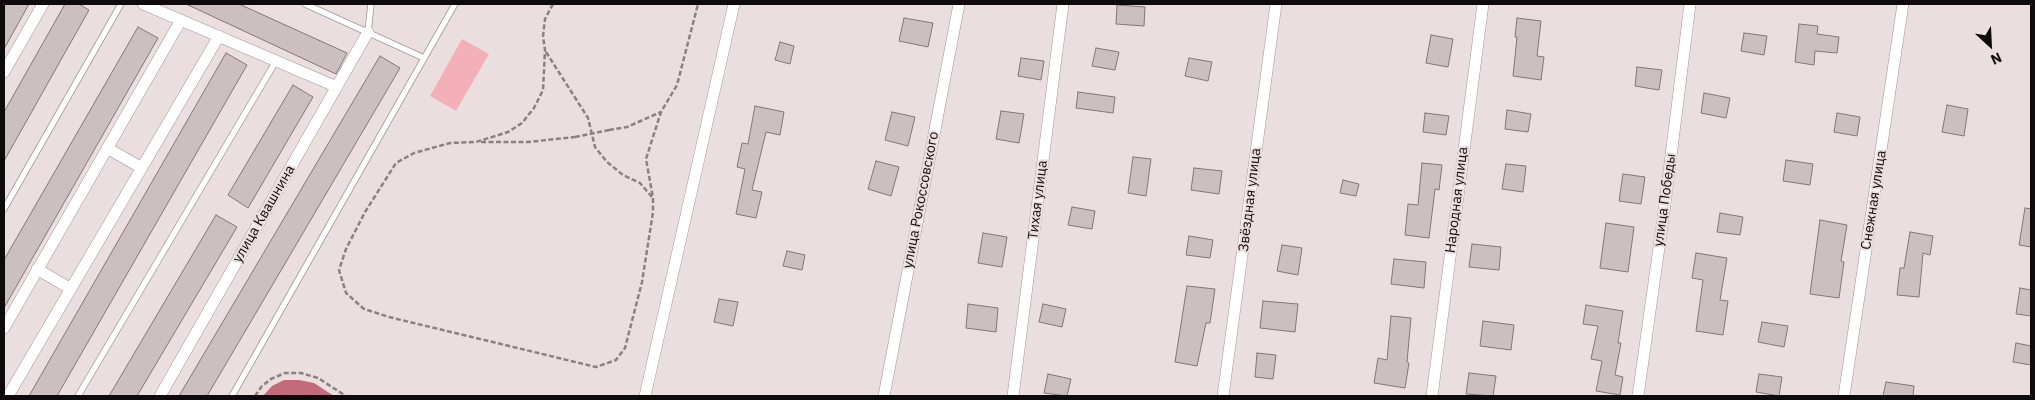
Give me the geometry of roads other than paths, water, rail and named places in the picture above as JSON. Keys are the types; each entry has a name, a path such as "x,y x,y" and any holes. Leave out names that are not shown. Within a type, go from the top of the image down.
{"street":[{"path":"4,72 43,4"},
{"path":"143,4 337,87"},
{"path":"645,396 734,4"},
{"name":"улица Рокоссовского","path":"884,396 959,4"},
{"name":"Тихая улица","path":"1013,396 1063,4"},
{"name":"Звёздная улица","path":"1223,396 1276,4"},
{"name":"Народная улица","path":"1432,396 1483,4"},
{"name":"улица Победы","path":"1638,396 1664,212 1690,4"},
{"name":"Снежная улица","path":"1844,396 1903,4"},
{"path":"4,328 181,20"},
{"name":"улица Квашнина","path":"160,396 368,32"},
{"path":"8,396 219,36"},
{"path":"107,148 142,168"},
{"path":"37,269 71,289"}],"lane":[{"path":"4,209 121,4"},
{"path":"305,4 424,58"},
{"path":"368,32 371,4"},
{"path":"232,396 455,4"},
{"path":"78,396 276,61"}]}
